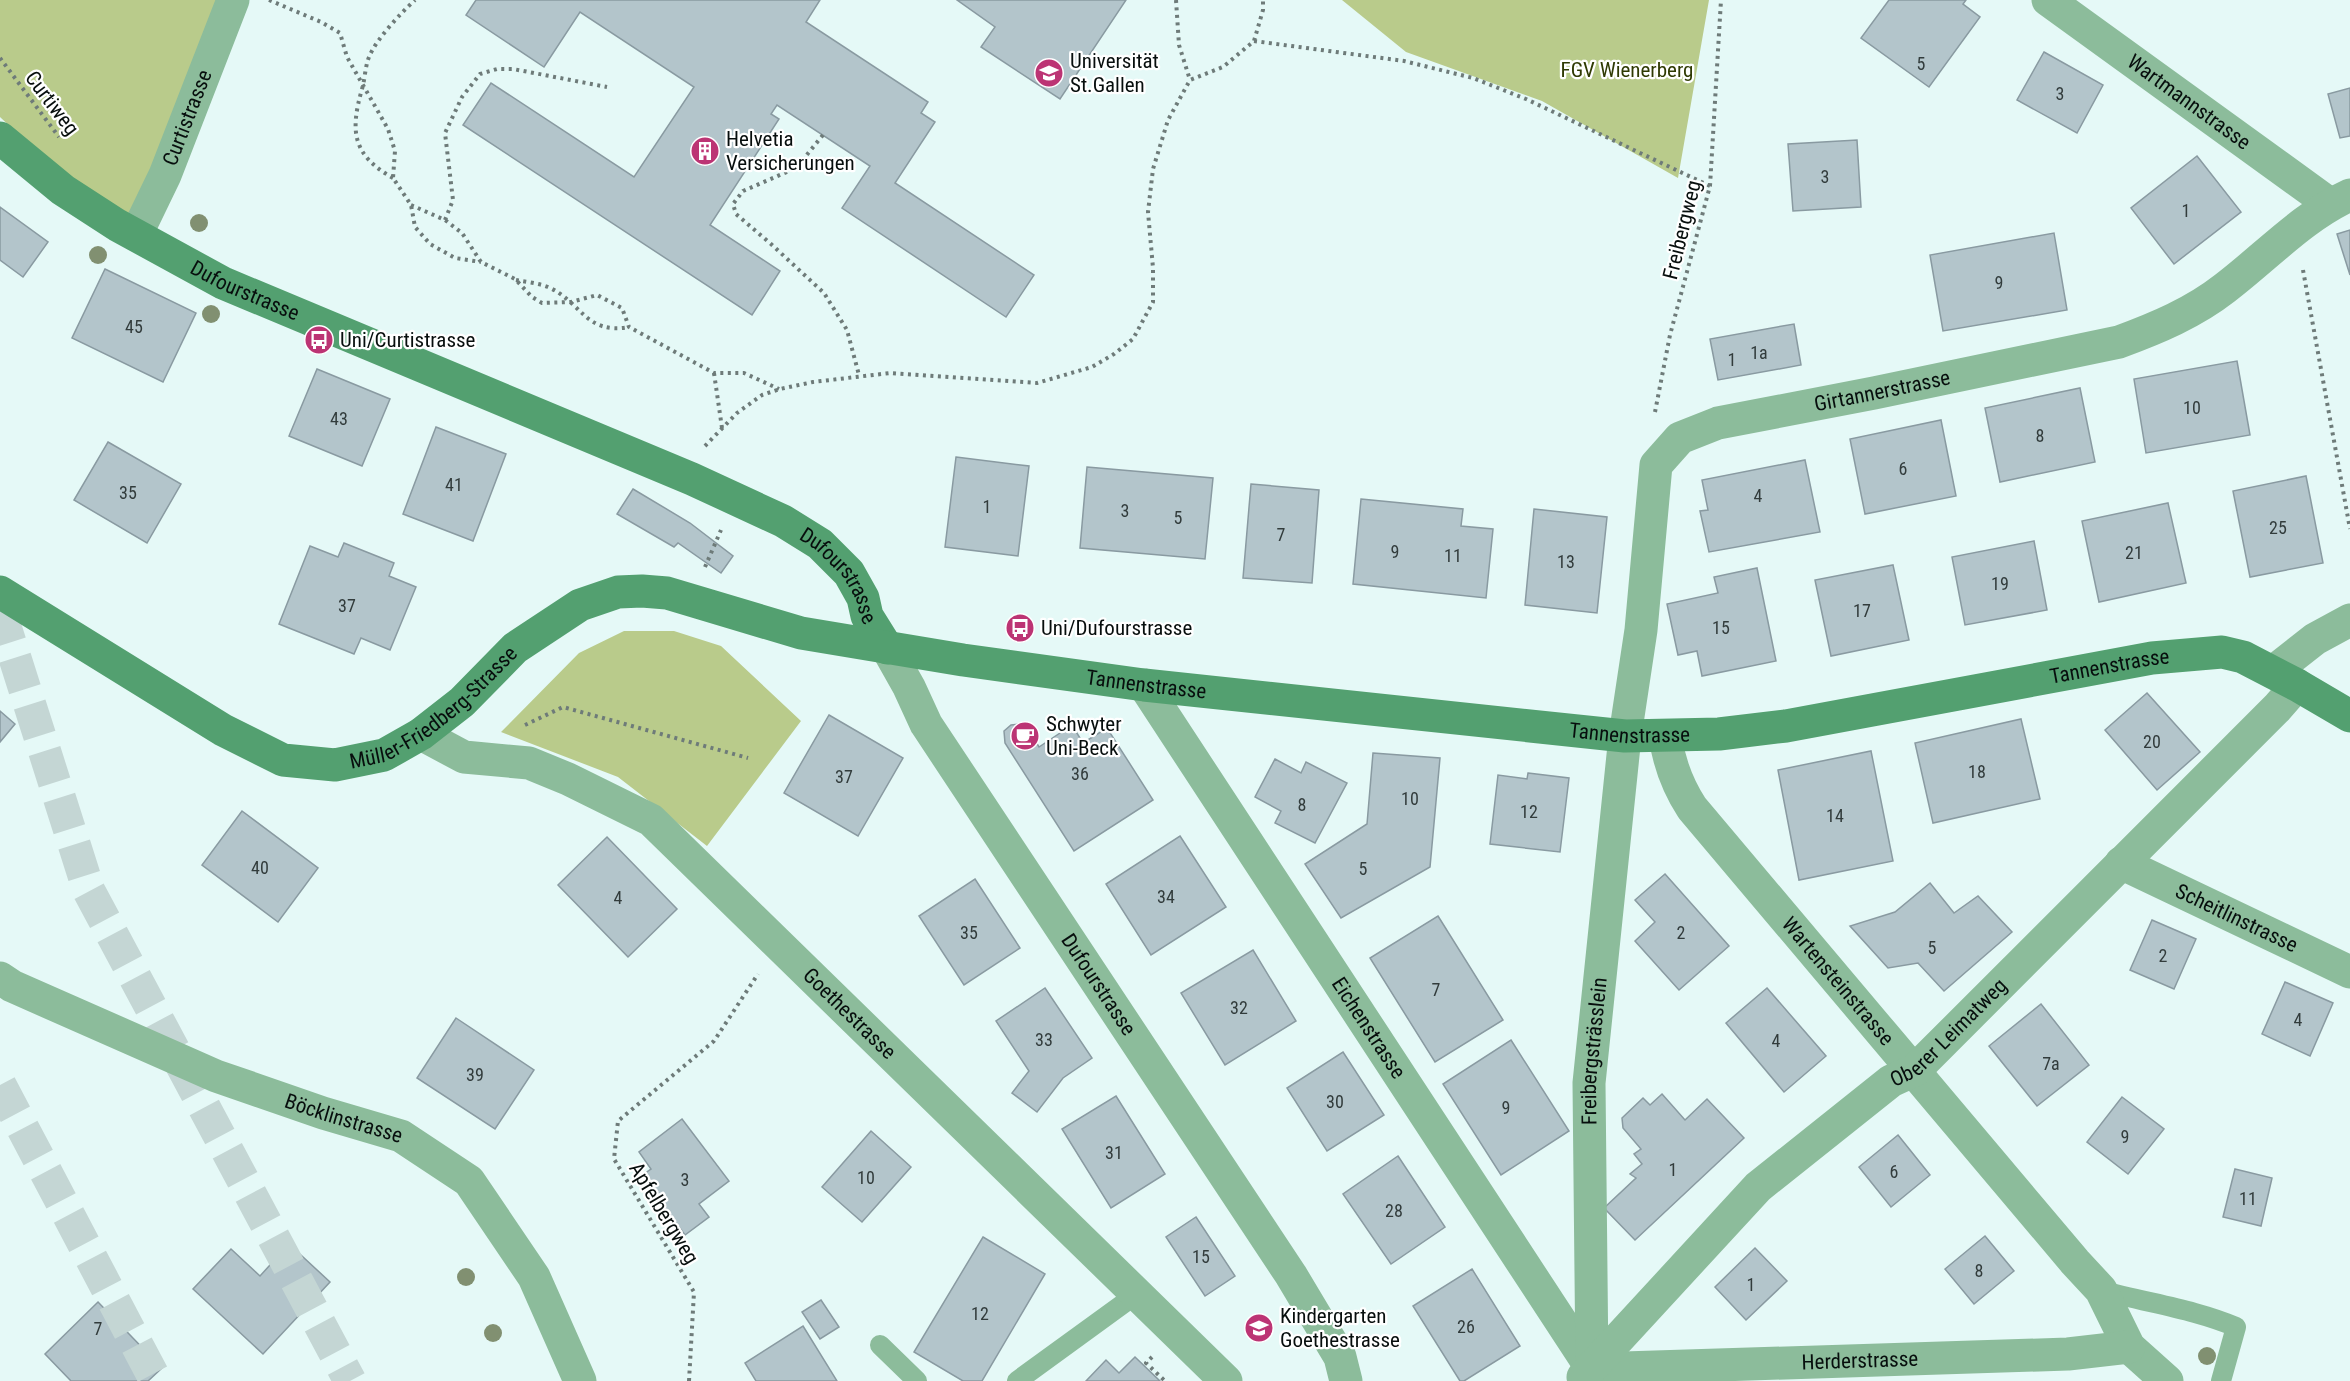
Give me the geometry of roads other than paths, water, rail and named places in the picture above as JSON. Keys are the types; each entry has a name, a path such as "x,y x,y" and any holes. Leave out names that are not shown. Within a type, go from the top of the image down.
{"street":[{"name":"Curtistrasse","path":"136,235 165,175 233,0"},
{"name":"Wartmannstrasse","path":"2048,0 2340,199"},
{"name":"Dufourstrasse","path":"0,138 63,190 136,235 223,283 692,479 783,521 820,544 849,573 862,598 867,616 909,687 926,724 1291,1275 1340,1357 1346,1381"},
{"name":"Girtannerstrasse","path":"1625,736 1641,630 1656,465 1680,438 1718,423 2119,342 2191,311 2225,288 2296,228 2340,199"},
{"name":"Müller-Friedberg-Strasse","path":"0,592 223,729 283,760 335,765 384,755 421,735 462,702 514,648 580,605 618,592 667,593 801,633 887,648"},
{"path":"2285,678 2315,639 2350,620"},
{"name":"Tannenstrasse","path":"887,648 1144,686 1625,736 1719,734 1786,726 2152,658 2222,652 2243,657 2285,678 2350,716"},
{"name":"Oberer Leimatweg","path":"1585,1375 1758,1187 1891,1081 1915,1070 2277,708 2285,678"},
{"name":"Eichenstrasse","path":"1144,686 1585,1375"},
{"name":"Goethestrasse","path":"421,735 464,757 529,763 568,779 651,820 1226,1381"},
{"name":"Freibergsträsslein","path":"1585,1375 1589,1083 1625,736"},
{"name":"Wartensteinstrasse","path":"1665,736 1669,763 1692,808 1880,1033 1915,1070 2101,1290 2129,1347 2167,1381"},
{"name":"Scheitlinstrasse","path":"2121,862 2350,972"},
{"name":"Böcklinstrasse","path":"0,978 12,986 216,1076 323,1113 401,1136 469,1181 534,1277 580,1381"},
{"name":"Herderstrasse","path":"1585,1375 2068,1354 2129,1347"}],"lane":[{"path":"2101,1290 2211,1316 2236,1327 2221,1381"},
{"path":"1017,1381 1138,1293"},
{"path":"880,1345 917,1381"}],"tunnel":[{"path":"0,611 89,891 350,1381"},
{"path":"0,1085 156,1381"}],"place":[{"name":"Universität St.Gallen","path":"1049,73"},
{"name":"Helvetia Versicherungen","path":"705,151"},
{"name":"Uni/Curtistrasse","path":"319,340"},
{"name":"Uni/Dufourstrasse","path":"1020,628"},
{"name":"Schwyter Uni-Beck","path":"1025,736"},
{"name":"Kindergarten Goethestrasse","path":"1259,1328"}],"park label":[{"name":"FGV Wienerberg","path":"1627,70"}]}
